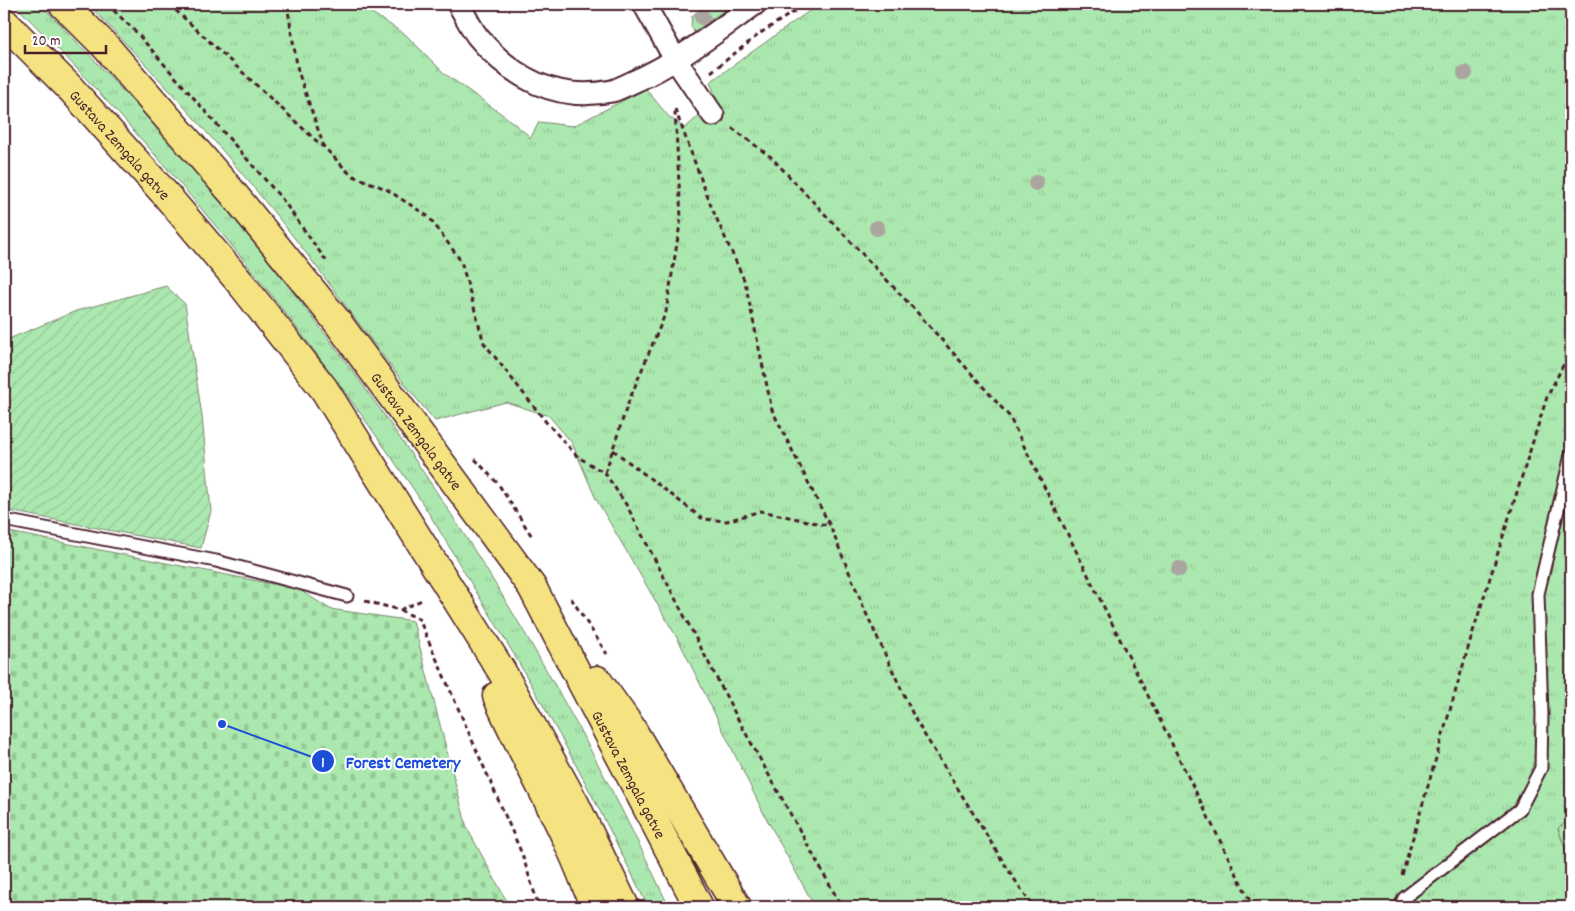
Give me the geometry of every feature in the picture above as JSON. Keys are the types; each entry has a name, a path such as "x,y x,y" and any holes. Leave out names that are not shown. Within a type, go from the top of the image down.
{"main road":[{"name":"Gustava Zemgala gatve","path":"63,4 107,48 224,183 336,320 532,587 699,907"},
{"name":"Gustava Zemgala gatve","path":"4,22 71,89 243,286 324,389 501,670 575,804 625,907"},
{"path":"449,587 519,745 581,868 594,907"},
{"path":"532,587 630,726 737,907"}],"street":[{"path":"458,4 477,36 507,68 541,86 571,94 613,91 648,75 675,60 755,4"},
{"path":"644,4 675,60 713,115"}],"lane":[{"path":"1402,903 1520,809 1541,768 1542,714 1538,594 1571,455"},
{"path":"4,520 216,561 347,596"}],"path":[{"path":"169,4 352,174 386,190 429,217 461,262 484,342 546,422 578,457 605,473 627,506 739,721 843,907"},
{"path":"287,4 298,71 324,147"},
{"path":"692,86 762,32 806,4"},
{"path":"605,473 628,403 666,312 681,218 675,109 711,206 745,282 772,410 830,526 866,613 916,721 1033,907"},
{"path":"713,115 772,157 916,311 1009,416 1253,907"},
{"path":"1402,903 1402,872 1471,638 1548,397 1571,350"},
{"path":"613,450 703,519 727,521 761,510 830,526"},
{"path":"347,596 400,610 419,619 522,854 539,907"}],"green space":[{"path":"14,4 40,4 135,104 226,208 312,317 393,428 470,544 542,662 608,783 669,907 648,907 585,782 517,660 414,490 323,362 275,299 174,177 69,60"},
{"path":"88,4 358,4 406,35 445,74 506,117 528,135 530,139 539,122 573,126 646,89 669,117 685,128 717,100 710,82 819,4 1571,4 1571,819 1558,829 1569,859 1567,877 1571,878 1571,907 815,907 764,814 680,643 596,499 572,443 549,416 506,402 435,421 401,380 306,253 228,157 145,64"},
{"path":"707,4 733,4 694,32 691,26 692,16"},
{"path":"166,286 185,304 202,416 211,511 201,548 4,510 4,341 76,311"},
{"path":"4,531 298,589 330,609 413,621 467,828 510,907 4,907"},
{"path":"1571,819 1571,878 1567,878 1569,859 1558,828"}],"place":[{"name":"Forest Cemetery","path":"222,724"}]}
